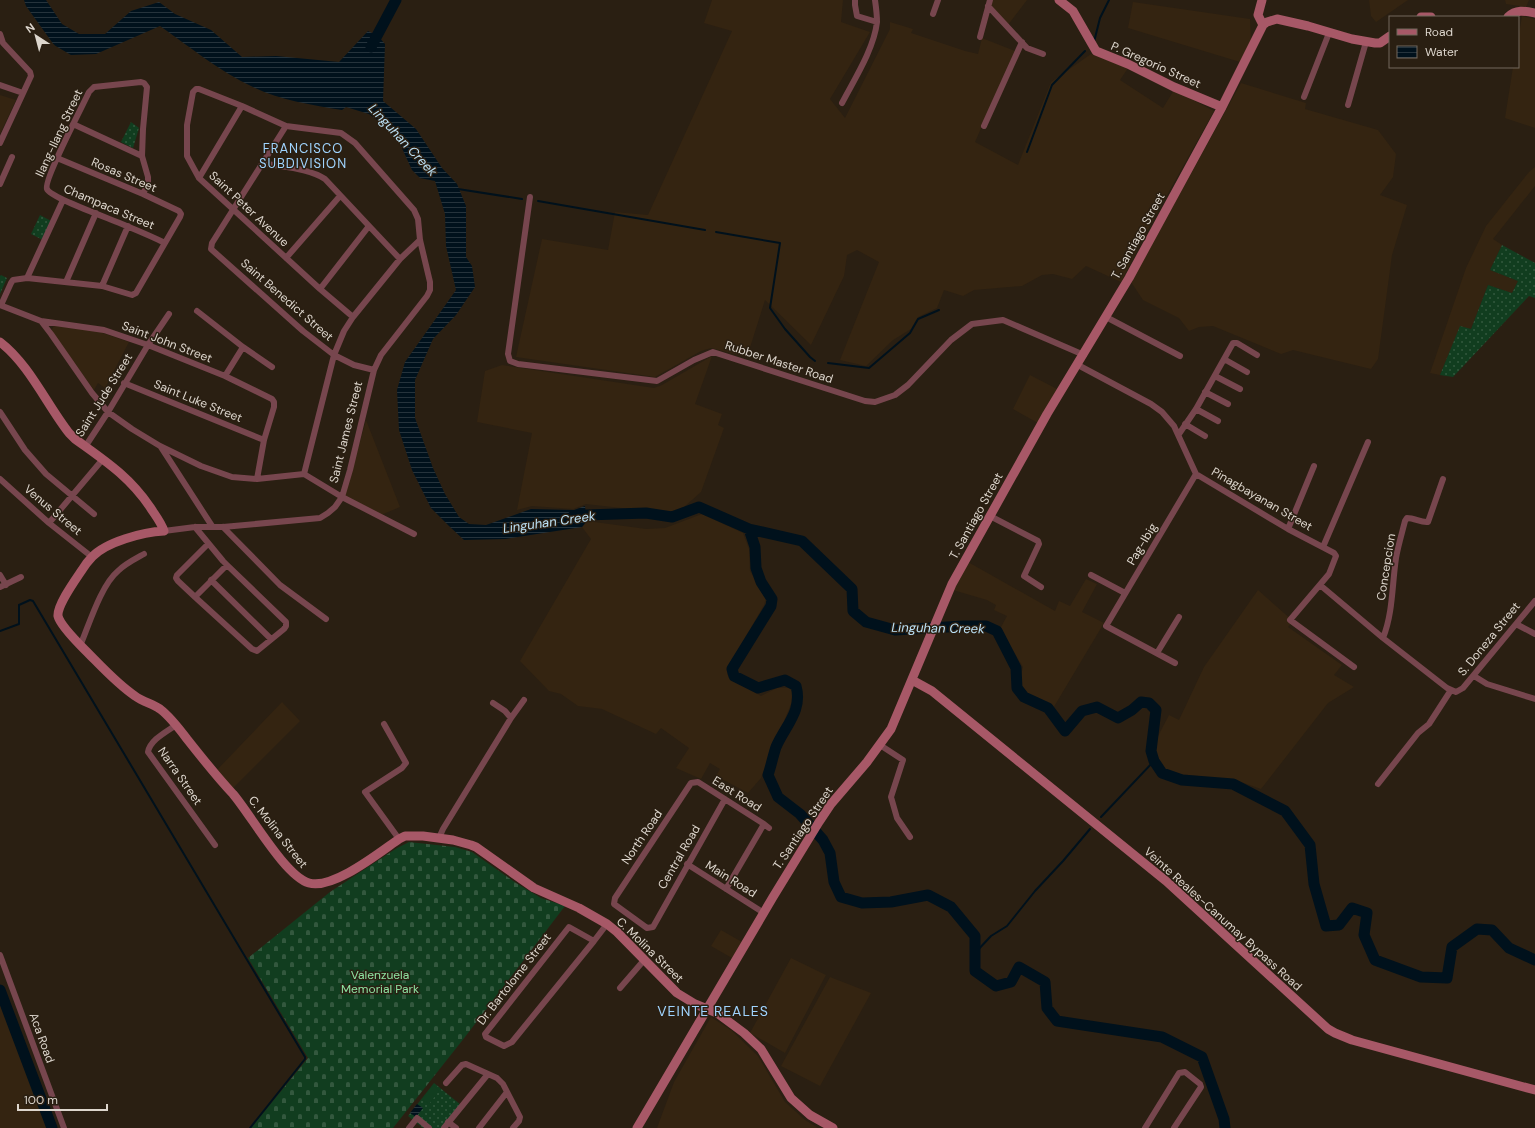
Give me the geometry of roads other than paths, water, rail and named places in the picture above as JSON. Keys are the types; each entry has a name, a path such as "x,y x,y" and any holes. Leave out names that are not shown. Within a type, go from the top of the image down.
{"street":[{"path":"855,0 857,16 877,22"},
{"path":"842,103 873,38 877,22 875,0"},
{"path":"933,14 938,0"},
{"name":"P. Gregorio Street","path":"1059,0 1073,11 1096,51 1128,64 1174,87 1222,107"},
{"path":"1262,0 1258,15 1263,25 1277,19 1366,42 1380,43 1389,37"},
{"path":"980,37 989,3"},
{"path":"989,3 1028,48 1043,54"},
{"path":"1509,16 1518,11 1535,13"},
{"name":"T. Santiago Street","path":"637,1128 764,913 831,804 880,746 891,729 952,584 1047,414 1130,278 1222,107 1263,25"},
{"path":"1304,97 1329,33"},
{"path":"0,34 3,43 30,72 31,76 0,143"},
{"path":"984,126 1022,42"},
{"path":"1348,104 1366,42"},
{"name":"Ilang-Ilang Street","path":"46,188 46,184 57,158 89,92 94,87 141,82 147,87 142,130 142,156"},
{"path":"0,86 23,93"},
{"name":"Saint James Street","path":"164,531 195,527 223,527 320,518 332,510 342,497 374,370 381,355 427,296 430,290 430,282 420,240 418,220 414,210 352,140 341,133 286,126 242,106 196,89"},
{"name":"Saint Peter Avenue","path":"196,89 193,92 187,125 187,156 199,178 320,289 353,317"},
{"path":"199,178 242,106"},
{"path":"74,124 142,156 148,177 144,194"},
{"path":"233,210 286,126"},
{"path":"0,184 12,157"},
{"name":"Rosas Street","path":"57,158 144,194 179,211 181,214 165,243"},
{"path":"262,163 320,175 330,183 340,196 400,259"},
{"name":"Champaca Street","path":"46,188 48,192 63,200 128,226 165,243"},
{"path":"286,258 340,196"},
{"name":"Rubber Master Road","path":"530,196 508,354 510,361 518,364 657,382 694,360 712,352 865,401 875,402 895,395 908,385 951,340 972,324 1003,320 1084,355"},
{"path":"27,278 63,200"},
{"name":"Saint Benedict Street","path":"233,210 212,243 211,249 303,331 334,355 354,365 374,370"},
{"path":"66,282 96,213"},
{"path":"102,286 128,226"},
{"path":"320,289 369,226"},
{"path":"304,474 334,355 344,331 353,317 400,259 420,240"},
{"path":"1,305 13,280 27,278 102,286 132,295 136,293 165,243"},
{"name":"Saint John Street","path":"1,305 41,321 104,330 148,345 225,376 272,399 274,402 274,407 264,440"},
{"path":"197,311 243,347 272,367"},
{"name":"Saint Jude Street","path":"85,446 169,314"},
{"path":"1106,317 1180,356"},
{"path":"41,321 52,334 92,393 108,412 160,446 201,466 232,477 257,479 304,474 342,497 414,534"},
{"path":"0,342 27,373 69,433 122,474 136,488 157,518 164,531"},
{"path":"1179,434 1196,409 1235,342 1257,355"},
{"path":"225,376 243,347"},
{"path":"1224,359 1247,372"},
{"name":"Pinagbayanan Street","path":"1078,364 1151,404 1167,417 1179,434 1196,474 1288,529 1331,551 1336,556 1329,574 1320,585"},
{"path":"1215,376 1240,389"},
{"name":"Saint Luke Street","path":"124,383 264,440"},
{"path":"1205,392 1228,404"},
{"path":"1196,409 1218,422"},
{"path":"0,412 24,450 46,474 94,514"},
{"path":"1185,424 1205,436"},
{"path":"257,479 264,440"},
{"path":"1323,547 1368,442"},
{"path":"160,446 212,526"},
{"path":"49,523 103,459"},
{"path":"1288,529 1314,466"},
{"name":"Pag-Ibig","path":"1157,653 1106,626 1196,474"},
{"name":"Venus Street","path":"0,478 49,523 92,557"},
{"name":"Concepcion","path":"1383,638 1387,628 1392,597 1396,557 1405,521 1408,518 1413,518 1426,523 1428,522 1443,479"},
{"path":"990,516 1038,541 1024,576 1041,587"},
{"path":"195,527 227,565 286,622 284,629 256,651 195,597 176,578 177,575 208,544"},
{"path":"223,527 280,585 326,619"},
{"name":"C. Molina Street","path":"164,531 143,534 111,545 92,557 64,598 58,612 60,621 80,646 135,696 161,709 176,725 236,799 285,864 301,880 311,884 338,878 357,868 399,839 409,836 439,838 465,842 476,847 534,888 579,908 607,924 644,958 678,993 695,1004 727,1020 744,1033 761,1049 791,1098 810,1115 833,1128"},
{"path":"80,646 105,588 111,578 118,570 144,554"},
{"path":"195,597 227,565"},
{"path":"0,575 3,586 21,577"},
{"path":"1091,575 1125,593"},
{"path":"211,580 271,639"},
{"path":"1354,667 1290,620 1320,585 1383,638 1451,690 1429,724 1418,733 1378,784"},
{"name":"S. Doneza Street","path":"1451,690 1456,692 1460,691 1535,601"},
{"path":"1174,663 1157,653 1179,618"},
{"path":"1516,624 1535,634"},
{"path":"1474,676 1487,684 1535,699"},
{"name":"Veinte Reales-Canumay Bypass Road","path":"912,680 932,692 1166,881 1328,1029 1352,1040 1535,1090"},
{"path":"439,838 524,700"},
{"path":"493,703 507,712 512,718"},
{"path":"384,724 406,763 402,768 365,792 399,839"},
{"name":"Narra Street","path":"176,725 152,742 148,748 148,752 216,845"},
{"path":"880,746 903,760 891,797 897,818 910,837"},
{"name":"East Road","path":"691,783 698,782 766,826 726,889"},
{"name":"North Road","path":"653,927 647,928 614,904 615,898 691,783"},
{"name":"Central Road","path":"653,927 687,864 725,799"},
{"name":"Main Road","path":"687,864 764,913"},
{"name":"Dr. Bartolome Street","path":"594,941 569,927 485,1034 486,1037 504,1046 512,1042 594,941 607,924"},
{"name":"Aca Road","path":"0,955 64,1128"},
{"path":"620,988 644,958"},
{"path":"446,1083 464,1064 497,1078 507,1092 520,1117 519,1121 513,1128"},
{"path":"1145,1128 1179,1073 1185,1072 1200,1084 1200,1087 1174,1128"},
{"path":"444,1128 488,1074"},
{"path":"479,1128 507,1092"},
{"path":"409,1128 417,1118 429,1128"},
{"path":"448,1122 456,1128"}],"water":[{"path":"24,0 46,0 62,24 79,34 105,34 131,11 159,2 175,14 211,30 242,57 276,56 339,62 368,31 378,36 385,44 383,101 416,129 442,168 457,184 466,206 466,257 472,266 475,287 456,315 433,339 415,380 415,418 433,468 445,494 459,517 469,524 486,525 531,509 574,510 585,506 587,521 582,527 505,539 464,540 431,508 412,470 399,430 397,390 405,362 456,290 446,246 445,214 435,181 420,178 412,170 401,146 387,128 369,114 346,107 342,110 296,102 263,92 240,81 160,26 96,54 71,55 54,45 26,6"},
{"path":"417,1104 423,1108 416,1117 410,1113"}],"waterway":[{"path":"371,47 396,0"},
{"path":"1094,42 1100,18 1109,0"},
{"path":"1027,152 1052,85 1085,51"},
{"path":"458,189 522,199"},
{"path":"538,201 705,230"},
{"path":"716,232 780,243 770,308 785,329 815,361"},
{"path":"828,363 869,368 910,333 918,319 939,310"},
{"name":"Linguhan Creek","path":"572,517 586,515 646,513 672,517 699,507 749,529 802,541 852,589 853,611 866,622 895,630 986,626 997,631 1016,668 1017,688 1024,697 1048,708 1065,731 1082,711 1097,707 1118,718 1132,710 1141,702 1149,703 1156,710 1151,751 1154,761 1162,773 1182,780 1233,784 1285,811 1310,845 1314,884 1326,926 1339,925 1352,908 1367,913 1364,935 1375,960 1421,977 1447,978 1452,947 1477,929 1492,930 1509,948 1535,960"},
{"path":"749,529 755,547 756,568 761,582 772,599 771,606 732,669 734,676 758,688 785,680 796,686 798,695 795,711 776,747 768,775 778,797 800,814 823,840 830,853 834,882 841,897 862,903 891,902 928,895 951,907 975,936 975,971 996,986 1011,982 1019,967 1045,982 1047,1008 1057,1021 1162,1037 1202,1057 1224,1119 1225,1128"},
{"path":"0,631 19,624 19,605 30,600 33,601 305,1057 305,1059 250,1128"},
{"path":"1101,817 1154,761"},
{"path":"975,953 991,936 1007,926 1035,891 1090,829"},
{"path":"0,990 52,1128"}],"district":[{"name":"FRANCISCO SUBDIVISION","path":"303,156"},
{"name":"VEINTE REALES","path":"713,1011"}],"park label":[{"name":"Valenzuela Memorial Park","path":"380,982"}]}
